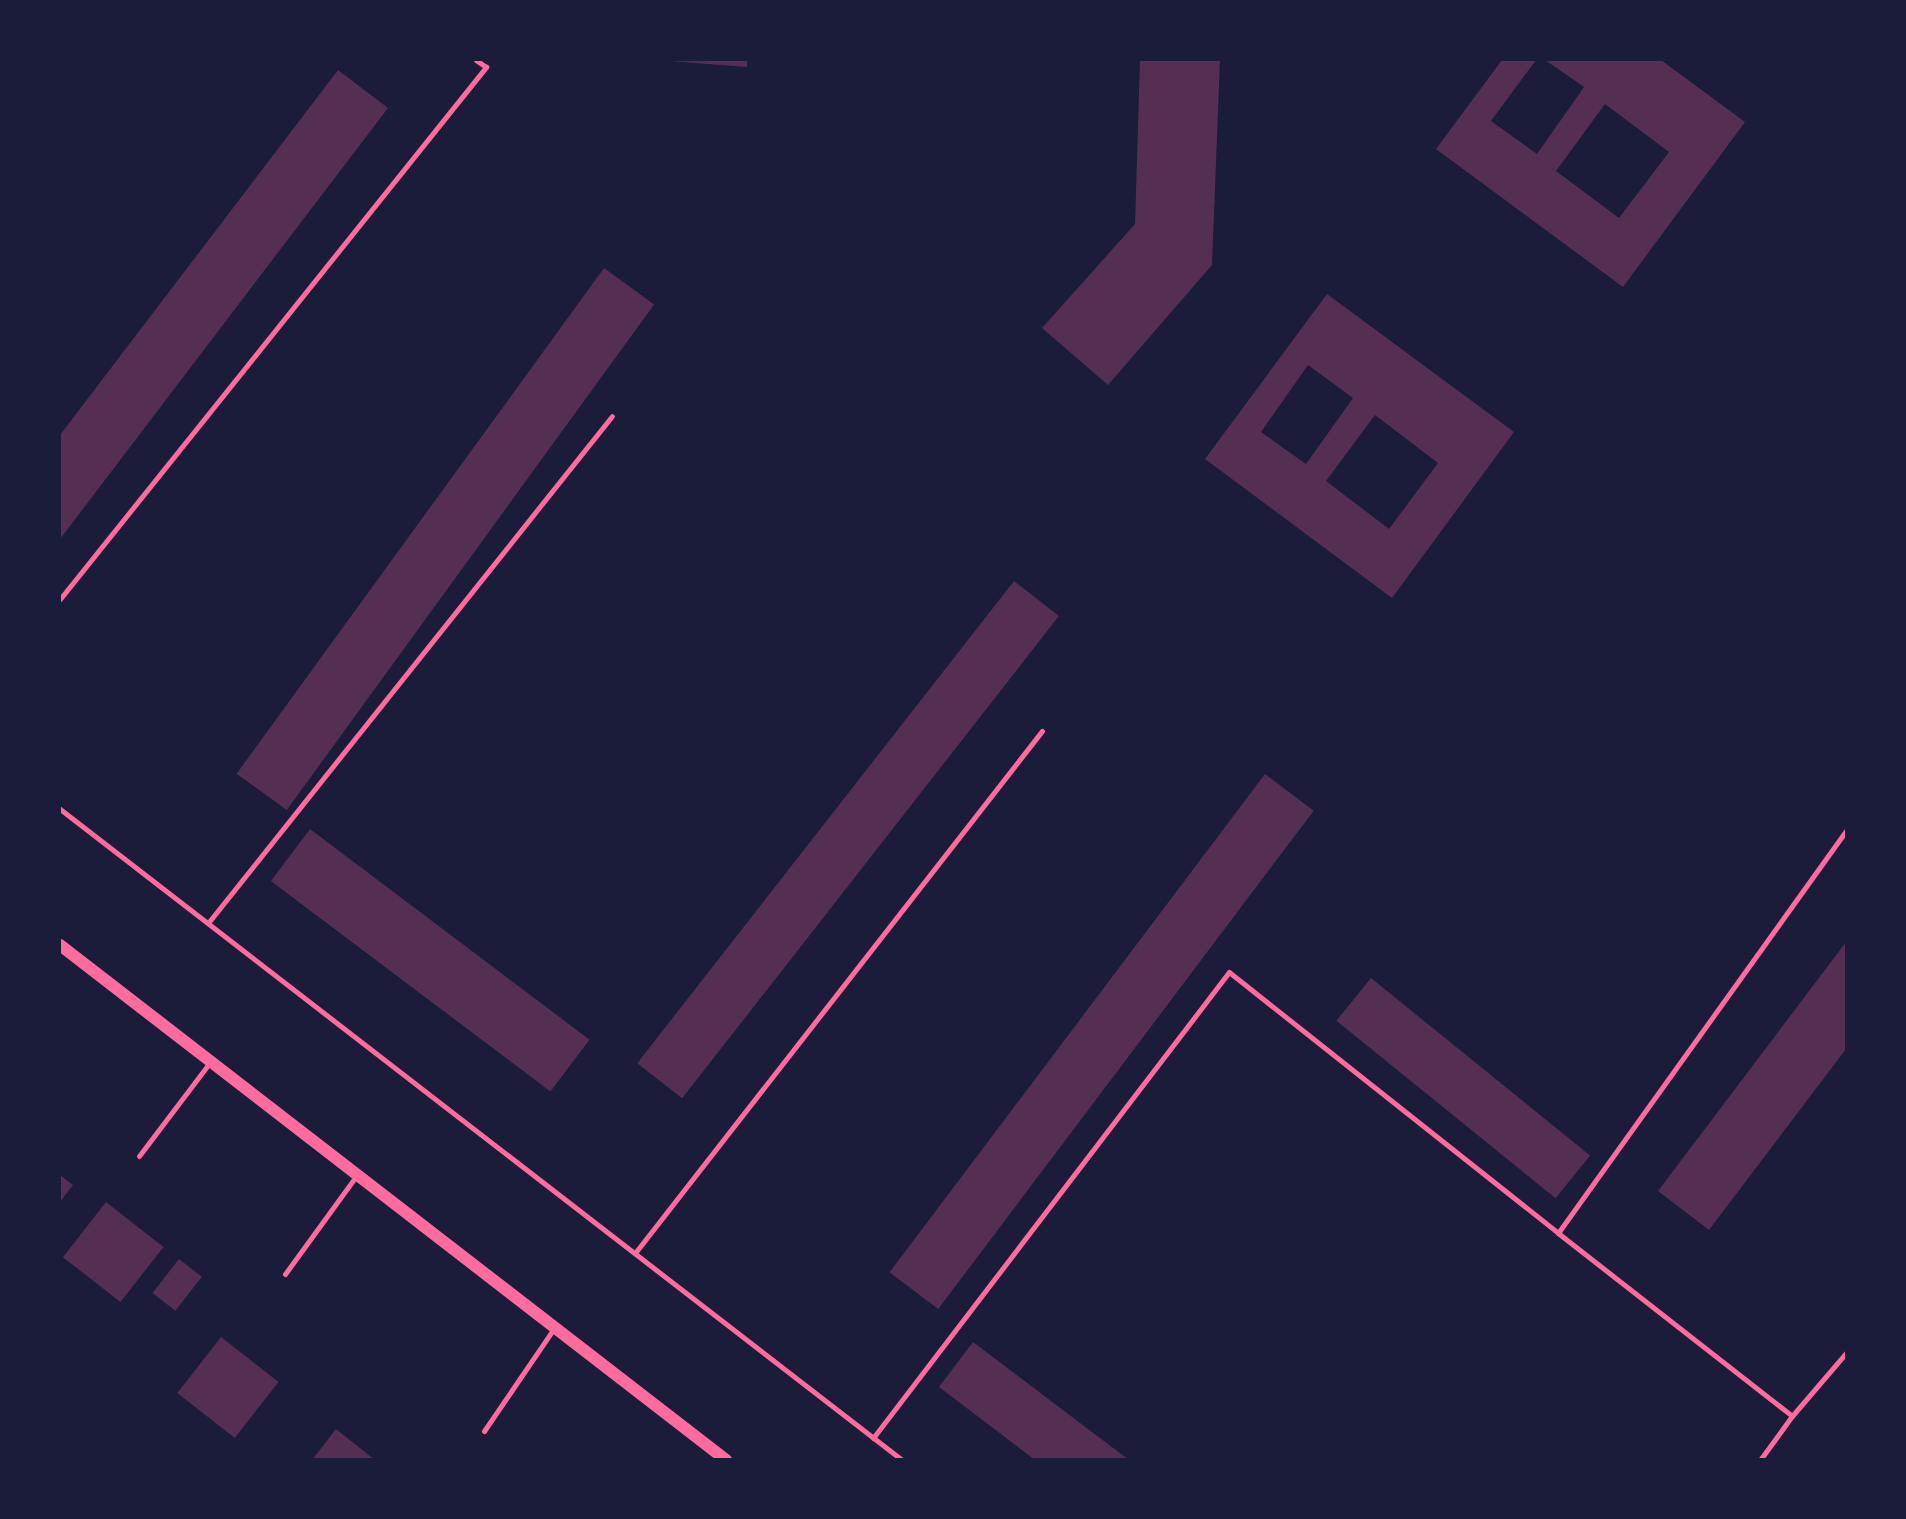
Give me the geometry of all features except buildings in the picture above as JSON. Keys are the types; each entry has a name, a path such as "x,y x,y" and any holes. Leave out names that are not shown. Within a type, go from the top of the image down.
{"street":[{"path":"60,945 726,1460"}],"lane":[{"path":"60,599 486,67 476,60"},
{"path":"208,923 612,416"},
{"path":"635,1253 1042,731"},
{"path":"60,809 902,1460"},
{"path":"1558,1233 1846,831"},
{"path":"873,1437 1228,972 1793,1416"},
{"path":"139,1156 211,1062"},
{"path":"285,1274 357,1175"},
{"path":"484,1431 555,1327"},
{"path":"1760,1460 1846,1353"}]}
